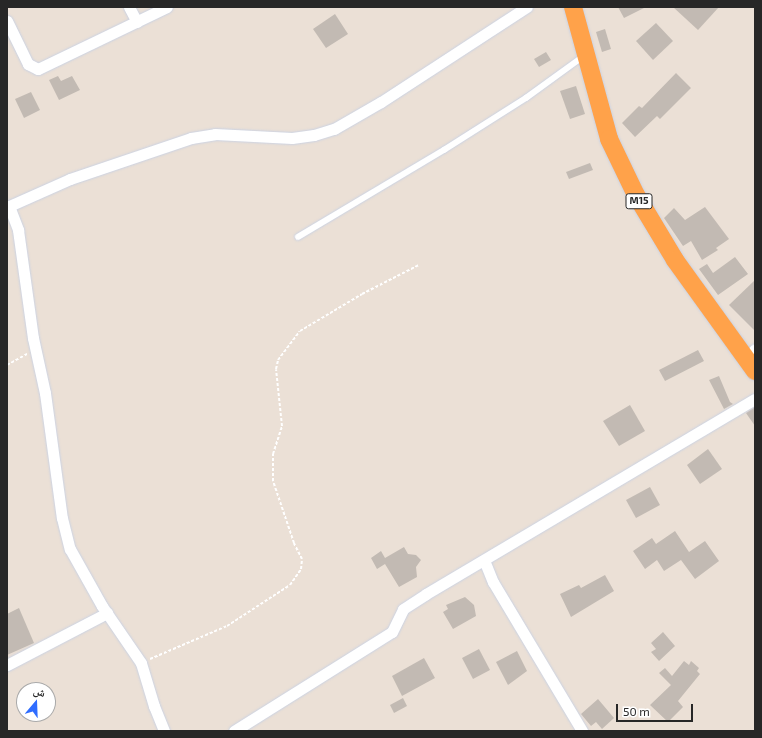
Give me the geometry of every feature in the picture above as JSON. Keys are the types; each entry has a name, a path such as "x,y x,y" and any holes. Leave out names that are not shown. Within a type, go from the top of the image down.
{"highway":[{"name":"M15","path":"573,7 609,139 636,195 675,260 752,360"}],"street":[{"path":"129,7 137,22"},
{"path":"7,21 28,64 38,69 167,7"},
{"path":"164,731 154,706 141,663 107,614 70,549 66,536 46,393 36,349 18,230 8,206 70,179 191,138 215,134 292,138 314,135 334,129 381,102 527,7"},
{"path":"234,731 369,649 392,632 402,609 755,399"},
{"path":"484,560 493,582 582,731"},
{"path":"7,665 107,614"}],"lane":[{"path":"298,237 444,150 526,98 586,55"}],"path":[{"path":"141,663 227,626 290,585 298,575 302,559 286,521 273,481 273,454 282,426 276,369 278,360 300,331 362,294 419,265"},
{"path":"7,365 36,349"}],"building":[{"path":"618,7 646,7 624,18"},
{"path":"673,7 719,7 698,30"},
{"path":"335,14 348,34 326,48 313,29"},
{"path":"656,23 673,41 653,60 636,41"},
{"path":"605,29 611,49 602,52 596,32"},
{"path":"546,52 551,60 539,67 534,59"},
{"path":"676,73 691,88 660,119 657,116 635,137 622,123 639,106 642,108"},
{"path":"58,76 61,81 72,76 80,90 59,100 49,80"},
{"path":"576,86 585,114 570,119 560,91"},
{"path":"31,92 40,110 24,118 15,99"},
{"path":"590,163 593,170 569,179 566,172"},
{"path":"705,207 729,239 716,248 718,250 702,260 691,241 683,246 664,218 674,208 685,220"},
{"path":"735,257 748,274 718,295 699,269 707,264 713,273"},
{"path":"755,280 755,331 729,305"},
{"path":"698,350 704,361 665,381 659,370"},
{"path":"719,376 730,402 733,404 724,409 709,380"},
{"path":"630,405 645,431 619,446 603,421"},
{"path":"755,407 755,426 746,413"},
{"path":"708,449 722,469 700,484 687,465"},
{"path":"650,487 660,505 636,518 626,500"},
{"path":"675,531 689,552 705,541 719,561 695,579 681,560 664,571 657,560 645,569 633,551 652,538 656,544"},
{"path":"404,547 408,554 416,555 421,560 416,567 417,577 399,587 385,564 377,569 371,558 381,551 385,558"},
{"path":"605,575 614,591 571,617 560,594 579,585 581,588"},
{"path":"465,597 474,605 476,616 453,629 443,612 448,609 446,605"},
{"path":"19,608 34,643 7,655 7,614"},
{"path":"663,632 675,646 659,661 651,652 656,649 651,643"},
{"path":"479,649 490,670 473,679 462,658"},
{"path":"517,651 527,671 508,685 496,662"},
{"path":"424,658 435,678 402,696 392,676"},
{"path":"684,661 689,665 691,661 699,668 697,671 700,674 678,701 683,707 668,722 650,705 671,685 659,673 665,668 672,676"},
{"path":"403,698 407,706 394,713 390,705"},
{"path":"598,699 614,718 602,729 596,722 591,726 581,714"}]}
